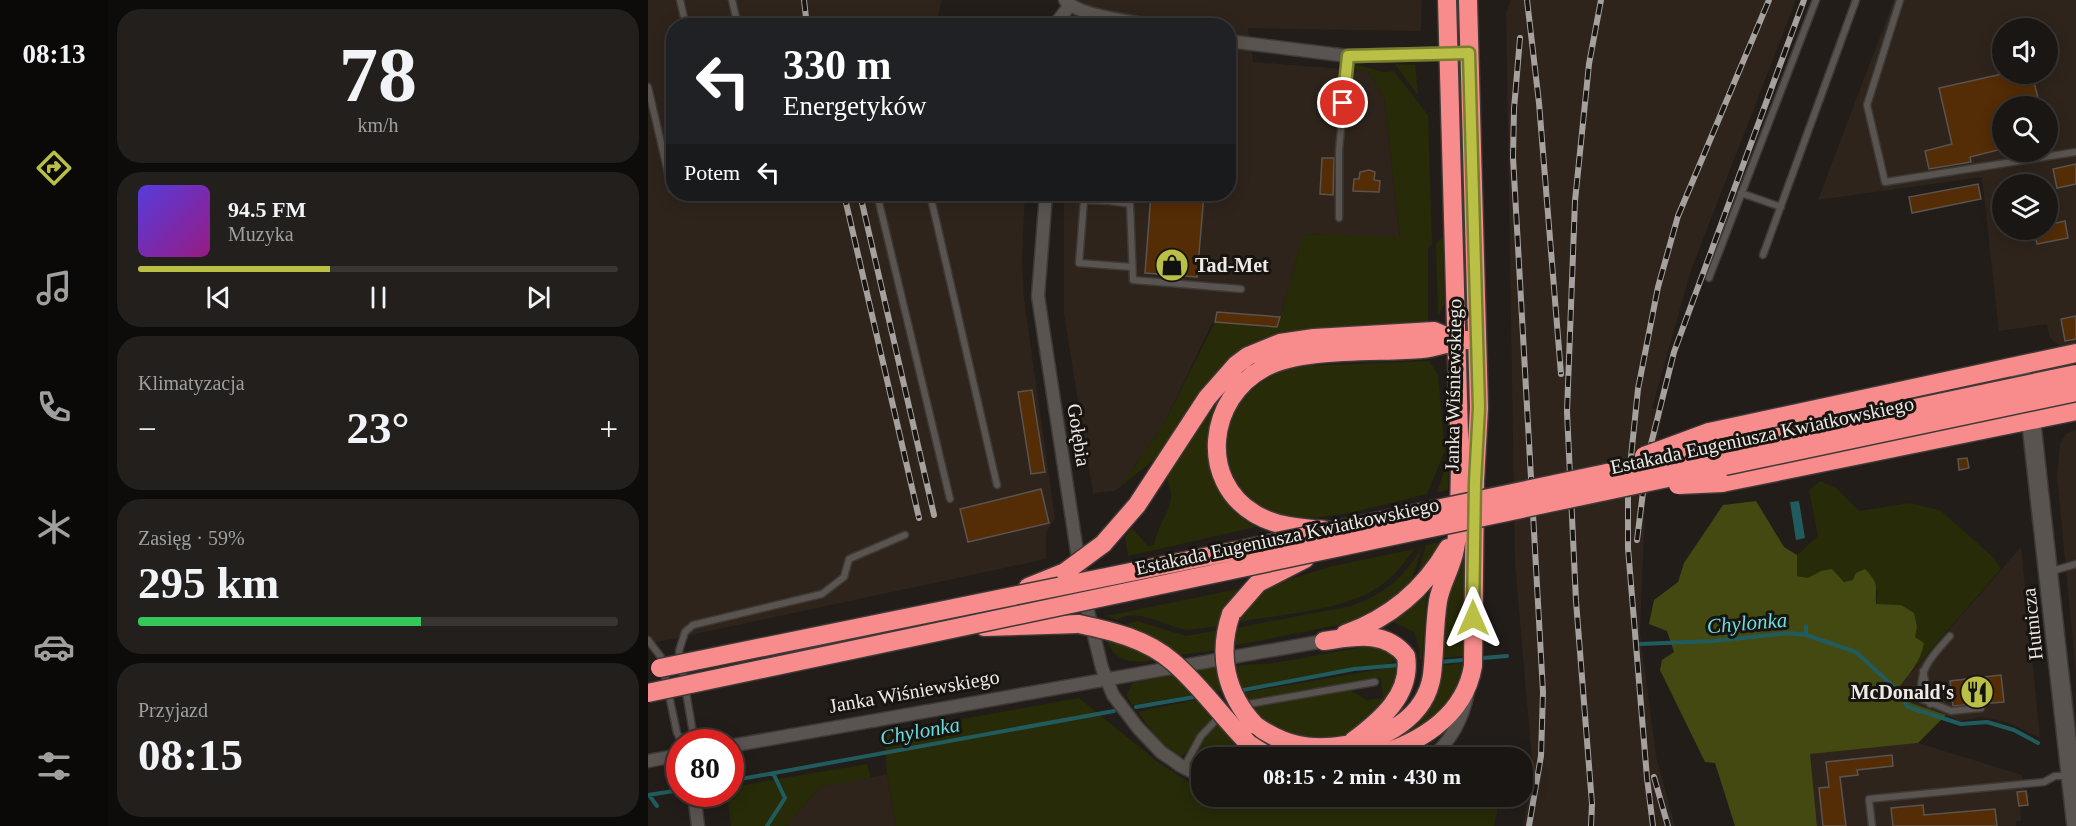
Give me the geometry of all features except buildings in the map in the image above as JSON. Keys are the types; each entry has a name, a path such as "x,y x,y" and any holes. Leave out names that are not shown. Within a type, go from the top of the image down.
{"highway":[{"name":"Janka Wiśniewskiego","path":"1320,552 1258,583 1231,615 1223,647 1227,676 1234,696 1256,725 1276,738 1296,746 1321,749 1361,744 1392,731 1415,710 1425,694 1431,676 1438,600 1454,556 1458,523 1460,439 1447,0"},
{"name":"Janka Wiśniewskiego","path":"1468,0 1479,408 1471,674"},
{"path":"982,603 1049,580 1075,565 1103,544 1137,505 1207,398 1236,365 1264,348 1314,338 1434,332 1457,341"},
{"path":"1337,530 1295,528 1271,522 1253,513 1235,498 1225,482 1215,445 1218,426 1237,388 1265,367 1303,356 1421,349 1457,341 1478,340"},
{"path":"1581,479 1709,432 2071,356"},
{"name":"Estakada Eugeniusza Kwiatkowskiego","path":"648,670 1337,530 2076,374"},
{"name":"Estakada Eugeniusza Kwiatkowskiego","path":"648,693 2076,392"},
{"path":"1622,488 1742,481 2074,410"},
{"path":"1324,641 1356,630 1382,617 1412,595 1442,558 1458,523"},
{"path":"967,627 1079,624 1118,633 1152,648 1173,661 1254,747"},
{"path":"1324,641 1378,637 1391,641 1406,656 1407,677 1397,699 1368,729 1347,745"},
{"path":"1400,747 1424,735 1455,706 1471,674"}],"main road":[{"name":"Hutnicza","path":"2023,365 2037,390 2038,405 2031,420 2074,776 2076,823"}],"street":[{"path":"1059,18 1067,3 1112,18"},
{"path":"1236,42 1348,56 1469,53"},
{"name":"Gołębia","path":"1045,201 1038,296 1083,591 1106,679"},
{"name":"Janka Wiśniewskiego","path":"744,744 1324,641"},
{"name":"Janka Wiśniewskiego","path":"1441,747 1454,733 1465,709 1471,674"},
{"path":"1106,679 1113,695 1138,728 1161,752 1191,772"},
{"path":"648,761 666,758"},
{"path":"696,807 698,826"}],"lane":[{"path":"680,0 684,18"},
{"path":"732,0 736,18"},
{"path":"1708,278 1816,0"},
{"path":"1763,255 1856,0"},
{"path":"1900,0 1868,105 1885,182 2076,152"},
{"path":"1339,218 1339,150 1348,56"},
{"path":"648,87 666,164"},
{"path":"1741,193 1781,207"},
{"path":"879,201 950,499"},
{"path":"932,201 997,485"},
{"path":"1084,201 1079,263 1132,267"},
{"path":"1109,201 1130,204 1133,280 1241,289"},
{"path":"692,729 679,651 685,632 693,625 822,594 844,578 849,559 905,535"},
{"path":"2049,573 2076,564"},
{"path":"1950,636 1926,662 1923,671 1930,704 1951,711 1981,708"},
{"path":"648,640 661,657 675,729"},
{"path":"1184,768 1201,736 1229,707 1375,682"},
{"path":"1872,826 1869,799 2044,782 2055,776 2074,776"}],"shaded area":[{"path":"648,0 942,0 939,18 666,18 666,201 1025,201 1022,258 1024,299 1055,518 1046,533 1046,559 648,644"},
{"path":"1069,0 1422,0 1421,31 1248,28 1253,62 1368,71 1384,98 1400,238 1303,234 1278,327 1213,321 1165,422 1120,487 1114,491 1093,493 1064,314 1064,201 1236,201 1236,18 1073,18"},
{"path":"1511,0 1796,0 1691,270 1652,408 1663,412 1645,506 1640,633 1656,756 1675,826 1523,826 1526,807 1533,807 1533,747 1531,747 1515,563 1506,12"},
{"path":"1894,0 2076,0 2076,344 2060,345 2053,341 2049,336 2047,324 1999,331 1982,177 1818,200"},
{"path":"2076,429 2076,674 2057,476 2060,444 2066,434"},
{"path":"2021,547 2040,738 2007,722 1981,717 1960,721 1911,703 1900,686"},
{"path":"1918,743 2022,775 2024,791 2028,791 2029,798 2020,806 2021,821 2016,821 2016,826 1817,826 1809,754"},
{"path":"887,774 896,826 786,826 820,787"}],"green space":[{"path":"1353,64 1384,72 1394,71 1428,115 1432,244 1428,248 1428,321 1279,334 1254,344 1216,373 1161,454 1120,487 1165,422 1215,322 1278,327 1303,234 1400,237 1384,98 1368,71 1356,70"},
{"path":"1395,64 1415,65 1418,93 1416,93"},
{"path":"1462,230 1471,302 1468,305 1463,302"},
{"path":"1443,237 1444,305 1438,316 1436,244"},
{"path":"1429,361 1438,375 1445,451 1427,494 1331,516 1293,518 1265,511 1239,488 1228,468 1224,449 1226,430 1233,412 1244,397 1260,384 1278,373 1298,366"},
{"path":"1214,403 1216,405 1209,440 1209,457 1213,474 1229,505 1256,527 1128,556 1125,537 1132,528 1148,546 1154,545 1170,504 1170,487 1166,477"},
{"path":"1449,455 1448,490 1437,492"},
{"path":"1820,481 1836,488 1859,511 1909,503 1940,510 1994,558 2001,569 1915,668 1922,652 1901,605 1876,604 1878,591 1853,580 1843,582 1832,569 1808,578 1797,576 1797,555 1818,536 1809,490"},
{"path":"1756,501 1784,547 1797,555 1797,576 1808,578 1821,571 1832,569 1844,582 1853,580 1856,573 1865,569 1875,582 1876,604 1901,605 1914,613 1917,627 1915,637 1924,643 1923,649 1912,671 1900,686 1911,703 1946,715 1918,743 1810,754 1817,826 1735,826 1715,763 1705,762 1660,670 1662,660 1674,652 1667,631 1649,624 1654,600 1678,582 1684,563 1723,505"},
{"path":"1466,537 1466,638 1463,656 1438,658 1441,605"},
{"path":"1445,541 1414,588 1426,545"},
{"path":"1422,547 1409,588 1395,600 1354,622 1232,646 1236,628 1363,602 1401,576"},
{"path":"1414,549 1390,578 1366,594 1331,606 1238,622 1251,598 1264,587 1333,566"},
{"path":"1238,589 1219,626 1182,629 1141,616 1125,616 1118,620 1106,616"},
{"path":"1427,590 1422,659 1419,659 1420,650 1414,632 1389,620"},
{"path":"1137,621 1186,636 1219,630 1216,650 1179,655 1127,624"},
{"path":"1110,635 1158,660 1141,662 1120,657 1110,646 1106,637"},
{"path":"1384,645 1399,660 1387,664 1240,688 1232,666 1274,663"},
{"path":"1463,663 1456,689 1434,720 1384,747 1273,747 1253,737 1240,723 1263,740 1385,741 1438,666"},
{"path":"1217,665 1223,691 1213,692 1194,671"},
{"path":"1388,668 1400,668 1391,694 1357,729 1337,738 1309,739 1296,736 1271,724 1249,706 1348,689 1367,700 1383,698 1381,678 1246,700 1242,693"},
{"path":"1176,674 1195,695 1132,705 1126,695 1133,683"},
{"path":"1079,698 1159,763 1191,784 1191,807 1498,807 1494,826 896,826 887,774 884,733"},
{"path":"1199,699 1214,718 1180,758 1157,739 1138,712"},
{"path":"1218,722 1247,747 1199,747 1204,737"},
{"path":"1447,729 1430,747 1426,747"},
{"path":"867,764 871,778 820,787 786,826 731,826 729,807 744,807 744,785"}],"water":[{"path":"1799,501 1805,538 1796,540 1790,502"}],"waterway":[{"path":"1806,626 1806,635"},
{"name":"Chylonka","path":"1640,644 1714,641 1789,633 1806,635 1856,652 1894,687 1908,707 1961,724 1987,722 2014,730 2038,743"},
{"name":"Chylonka","path":"1483,658 1507,656"},
{"name":"Chylonka","path":"1440,662 1463,660"},
{"name":"Chylonka","path":"1238,691 1354,669 1400,665"},
{"name":"Chylonka","path":"1136,707 1200,696"},
{"name":"Chylonka","path":"744,778 1114,711"},
{"path":"767,826 785,798 773,773"},
{"name":"Chylonka","path":"648,795 666,792"},
{"path":"649,795 657,806"}],"railway":[{"path":"804,0 806,18"},
{"path":"1527,0 1539,103 1561,374"},
{"path":"1591,826 1592,804 1576,601 1567,412 1575,201 1589,64 1601,0"},
{"path":"1653,826 1628,548 1628,486 1638,389 1658,287 1678,216 1769,0"},
{"path":"1637,540 1647,460 1674,352 1804,0"},
{"path":"1520,38 1514,109 1513,157 1543,692 1541,756 1529,826"},
{"path":"846,201 919,518"},
{"path":"862,201 934,515"},
{"path":"1654,777 1668,826"}],"place":[{"name":"Tad-Met","path":"1172,265"},
{"name":"McDonald's","path":"1977,692"}],"route":[{"path":"1343,103 1348,56 1428,52 1469,53 1479,408 1475,482 1473,618"}]}
